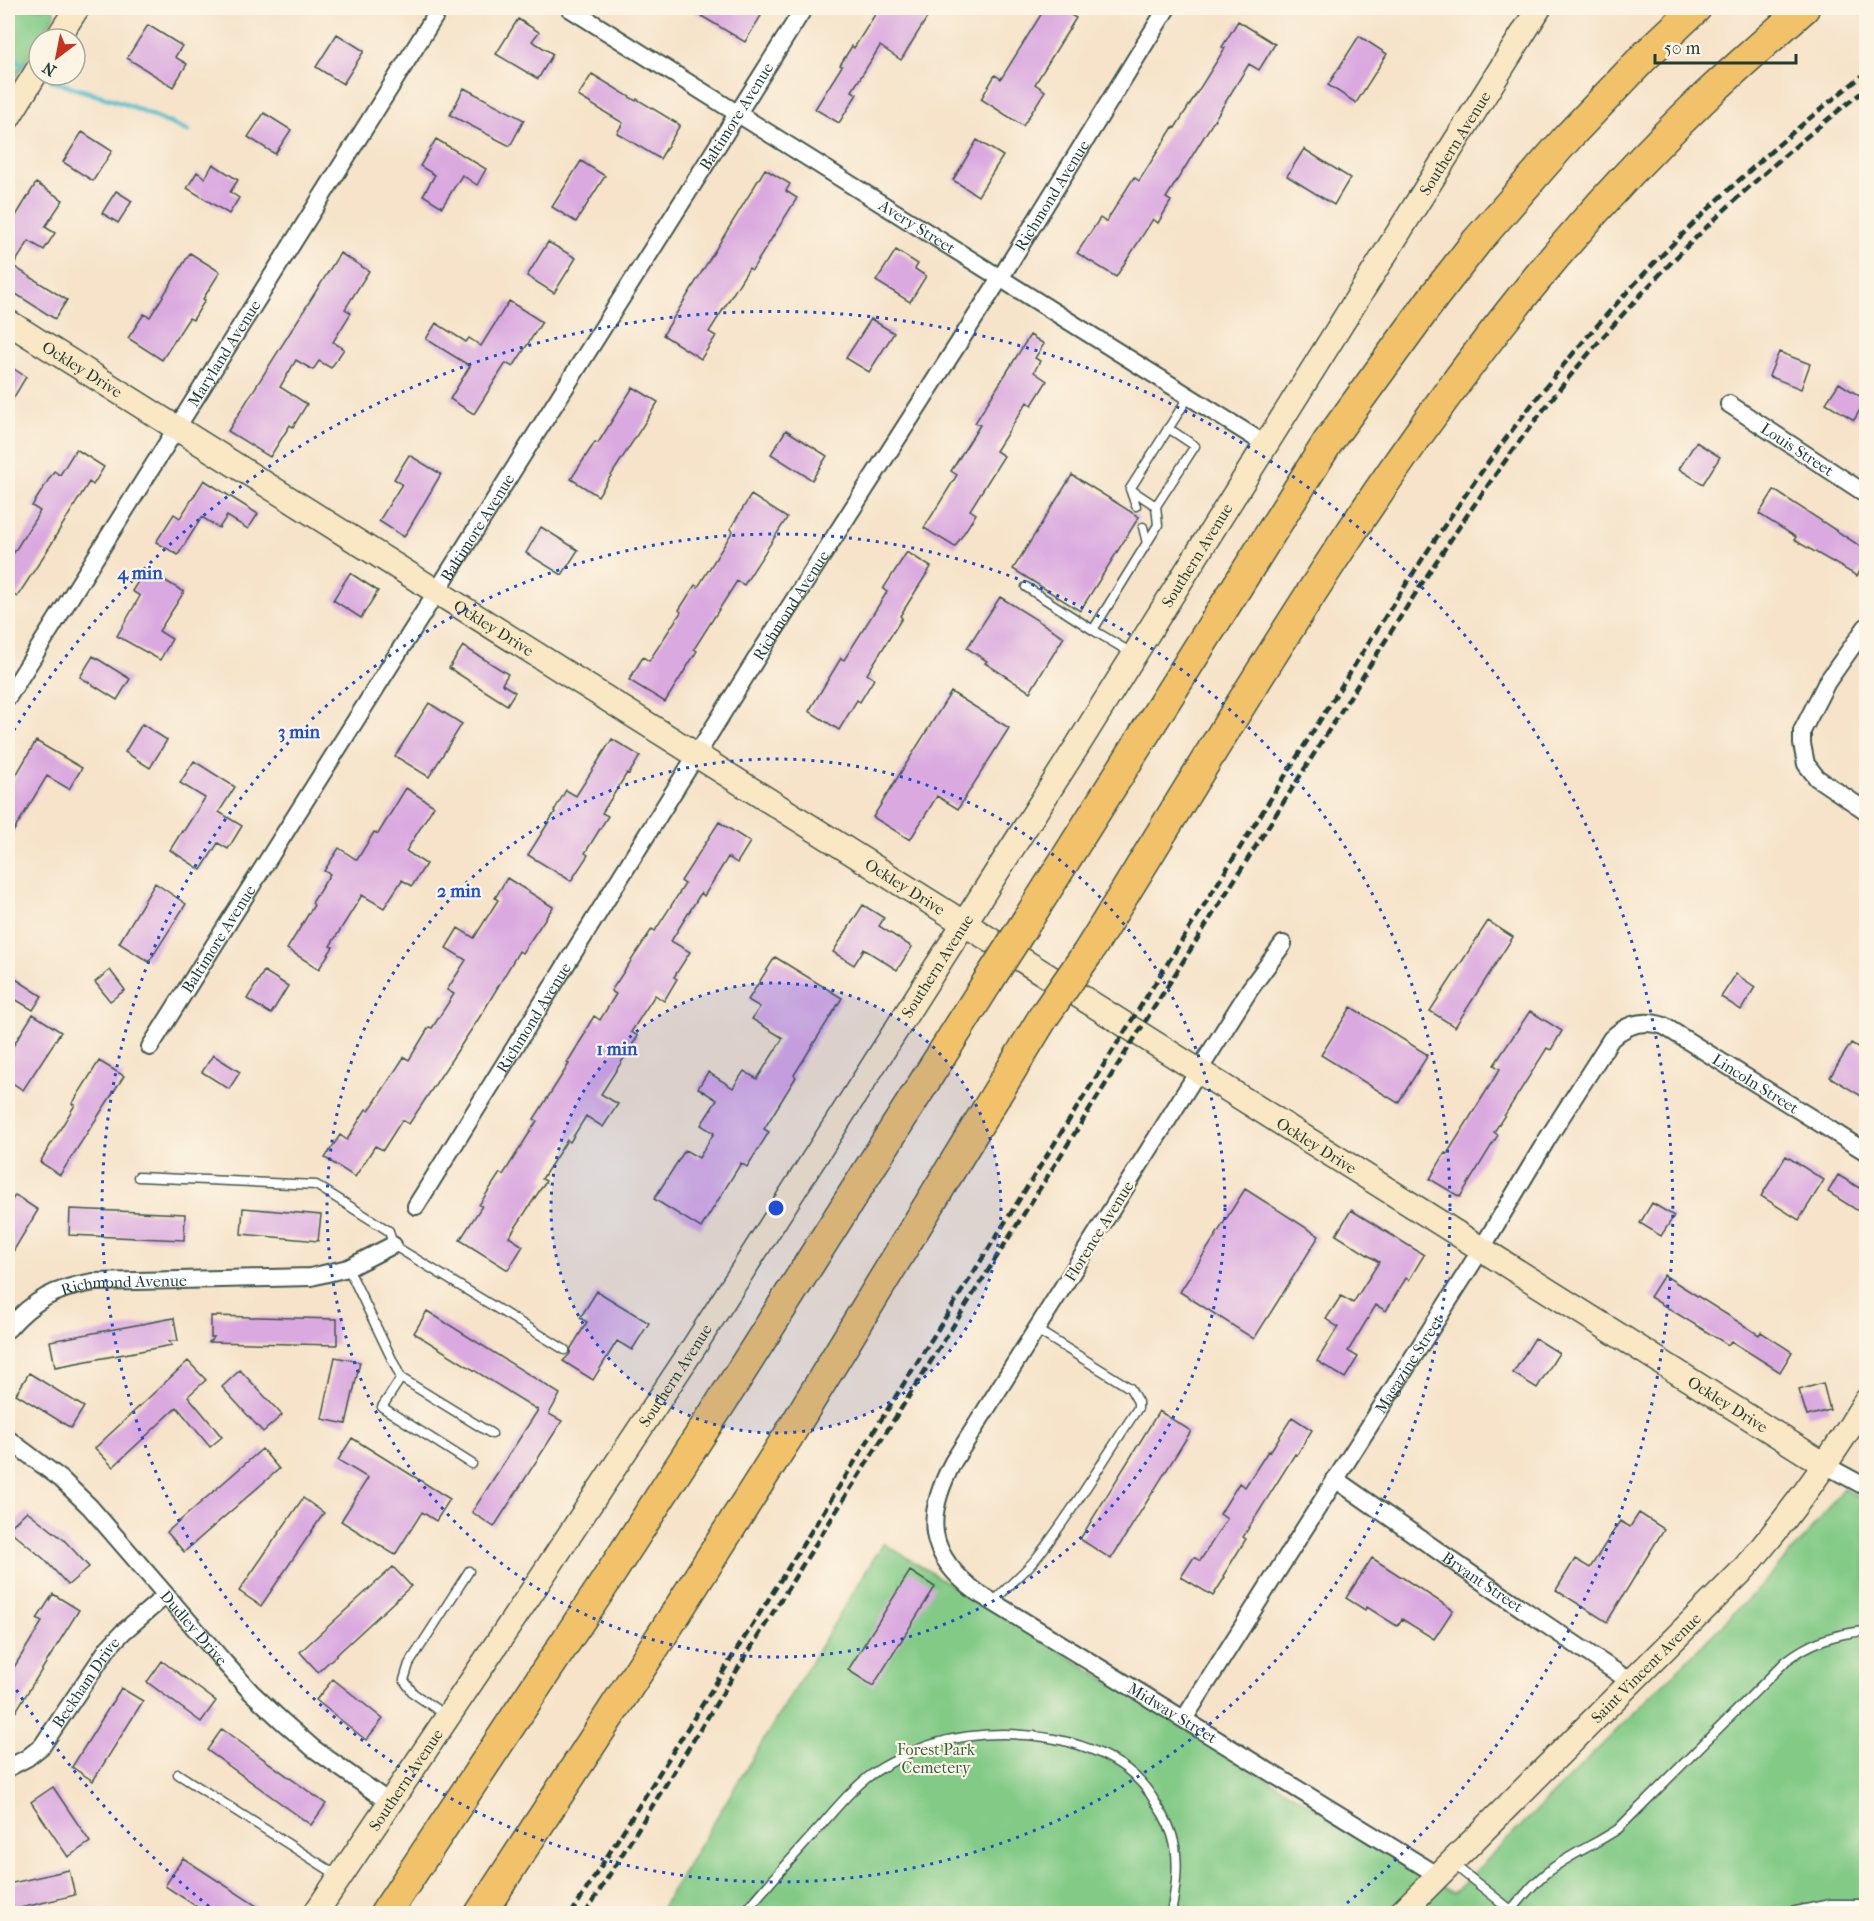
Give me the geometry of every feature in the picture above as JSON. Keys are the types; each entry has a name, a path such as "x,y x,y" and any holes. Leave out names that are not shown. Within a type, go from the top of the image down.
{"highway":[{"path":"385,1914 703,1432 1329,442 1428,304 1485,232 1568,136 1644,57 1696,8"},
{"path":"480,1914 789,1435 1044,1016 1087,954 1347,536 1473,360 1538,277 1631,172 1705,97 1804,8"}],"street":[{"path":"65,27 77,8"},
{"name":"Maryland Avenue","path":"8,697 440,8"},
{"name":"Avery Street","path":"570,8 1265,444"},
{"name":"Baltimore Avenue","path":"150,1047 804,8"},
{"name":"Richmond Avenue","path":"416,1206 697,754 1001,277 1167,8"},
{"name":"Southern Avenue","path":"315,1914 672,1381 965,923 1539,8"},
{"path":"8,118 27,87"},
{"name":"Ockley Drive","path":"8,322 1825,1465 1866,1487"},
{"name":"Louis Street","path":"1729,404 1866,494"},
{"path":"1866,627 1827,682 1802,730 1802,750 1806,764 1817,778 1866,811"},
{"name":"Florence Avenue","path":"934,1526 936,1502 945,1476 1261,973 1283,944"},
{"name":"Lincoln Street","path":"1642,1023 1655,1023 1673,1031 1866,1152"},
{"name":"Magazine Street","path":"1184,1719 1482,1248 1611,1039 1627,1027 1642,1023"},
{"name":"Richmond Avenue","path":"8,1329 22,1312 45,1296 71,1286 94,1282 311,1277 348,1268 393,1245"},
{"name":"Saint Vincent Avenue","path":"1400,1914 1742,1571 1784,1522 1825,1465 1866,1401"},
{"name":"Dudley Drive","path":"8,1439 76,1492 251,1692 314,1749 390,1803"},
{"name":"Bryant Street","path":"1335,1479 1631,1682"},
{"name":"Midway Street","path":"934,1526 936,1539 947,1564 965,1584 1184,1719 1445,1869"},
{"name":"Beckham Drive","path":"8,1768 27,1758 42,1746 108,1648 165,1596"}],"lane":[{"path":"1130,489 1189,396"},
{"path":"1093,630 1158,525 1156,506 1195,446 1168,428"},
{"path":"1130,489 1156,506"},
{"path":"1130,489 1136,506"},
{"path":"1143,527 1147,543"},
{"path":"1026,587 1133,654"},
{"path":"8,1016 8,1031"},
{"path":"138,1177 316,1185 389,1231 393,1245 565,1350"},
{"path":"348,1268 401,1378 492,1434"},
{"path":"994,1602 1036,1558 1061,1525 1138,1407 1138,1402 1130,1388 1036,1330"},
{"path":"401,1378 382,1407 472,1464"},
{"path":"448,1717 413,1693 404,1680 409,1664 469,1571"},
{"path":"1445,1869 1512,1912 1533,1884 1550,1870 1618,1829 1786,1661 1829,1637 1866,1631"},
{"path":"742,1914 847,1796 871,1775 916,1750 934,1744 977,1736 1003,1735 1048,1737 1091,1748 1123,1766 1137,1778 1168,1822 1176,1848 1176,1879 1171,1914"},
{"path":"178,1774 340,1877"},
{"path":"1782,1914 1830,1904 1866,1904"}],"green space":[{"path":"8,8 52,8 55,14 47,27 27,27 27,59 8,89"},
{"name":"Forest Park Cemetery","path":"1843,1488 1866,1502 1866,1913 658,1914 883,1543 1454,1893 1761,1586 1810,1531"}],"building":[{"path":"688,8 751,8 762,14 745,42"},
{"path":"879,8 933,8 901,60 880,46 852,91 857,94 839,123 815,109 852,46 854,48"},
{"path":"1045,8 1059,8 1076,18 1035,84 1045,91 1023,126 981,99 995,75 1001,79"},
{"path":"518,19 539,32 532,41 553,54 538,79 496,54"},
{"path":"1238,21 1275,44 1259,70 1249,64 1166,198 1171,201 1158,223 1153,219 1116,277 1077,253 1100,218 1106,222 1134,177 1139,181 1225,48 1222,47"},
{"path":"148,25 182,46 175,57 187,64 173,87 127,58"},
{"path":"337,34 364,51 343,84 316,67"},
{"path":"1359,36 1387,54 1356,103 1328,85"},
{"path":"592,74 680,125 660,159 617,133 623,123 578,96"},
{"path":"464,88 524,120 510,146 450,115"},
{"path":"264,113 291,130 275,154 248,137"},
{"path":"82,132 112,151 93,181 63,162"},
{"path":"436,139 486,169 477,185 462,175 442,207 423,195 435,175 420,166"},
{"path":"977,140 1003,156 978,196 953,180"},
{"path":"1304,149 1350,178 1334,205 1287,176"},
{"path":"581,161 605,176 576,222 552,207"},
{"path":"213,164 238,180 230,192 239,198 229,214 187,188 197,172 205,178"},
{"path":"765,169 790,184 786,191 797,198 752,270 749,268 709,332 716,336 701,359 663,335"},
{"path":"36,183 63,200 45,227 55,233 44,250 29,241 13,266 67,300 55,319 8,289 8,224 11,224"},
{"path":"116,191 132,201 118,223 102,213"},
{"path":"548,242 576,258 554,293 527,276"},
{"path":"896,250 918,264 915,269 926,276 910,302 876,281"},
{"path":"190,253 220,272 193,320 189,318 162,360 128,338 144,314 150,317"},
{"path":"340,253 369,271 345,309 351,313 333,342 344,349 331,368 319,361 313,370 296,360 280,387 307,404 293,427 290,425 270,457 228,431"},
{"path":"509,301 542,322 513,367 506,363 474,414 450,399 470,366 426,339 436,323 466,342 469,338 481,346"},
{"path":"871,319 894,333 869,372 846,358"},
{"path":"1030,335 1044,344 1035,358 1040,361 1034,372 1047,381 1032,405 1027,402 996,451 1004,456 970,510 976,514 955,547 924,528 957,475 951,471 980,425 975,423"},
{"path":"1779,352 1810,364 1801,389 1769,376"},
{"path":"8,365 26,377 8,407"},
{"path":"1839,383 1866,400 1854,420 1826,403"},
{"path":"633,387 658,402 598,496 571,479 595,442 598,443"},
{"path":"786,430 827,456 812,480 771,454"},
{"path":"1696,442 1720,457 1703,484 1679,469"},
{"path":"76,449 104,467 93,485 89,482 17,597 8,591 8,562 40,511 32,506 54,471 60,475"},
{"path":"409,455 441,474 404,537 379,521 402,484 394,479"},
{"path":"1072,475 1139,517 1080,611 1013,569"},
{"path":"204,480 258,514 248,529 227,516 219,528 202,517 178,555 156,542 174,514 180,518"},
{"path":"1774,490 1866,550 1866,560 1857,576 1794,540 1796,537 1759,514"},
{"path":"751,495 787,518 744,585 737,581 694,649 697,651 665,702 629,680 643,657 649,661 681,612 679,610 695,585 698,587 733,531 730,529"},
{"path":"541,527 578,550 562,575 526,553"},
{"path":"907,552 931,567 867,674 874,679 860,702 857,700 839,730 809,711 841,658 844,660 887,592 883,589"},
{"path":"146,569 184,592 159,631 172,639 160,660 117,636 140,596 132,591"},
{"path":"350,573 378,591 361,618 333,600"},
{"path":"1000,597 1064,637 1030,692 985,663 987,661 967,648"},
{"path":"463,646 508,674 502,684 515,692 507,705 449,668"},
{"path":"93,656 130,679 117,700 80,677"},
{"path":"951,692 1009,728 958,809 937,796 910,840 873,817"},
{"path":"429,703 462,724 429,777 395,756"},
{"path":"142,724 167,740 150,768 125,752"},
{"path":"612,739 640,756 602,813 608,816 585,853 588,855 571,881 528,855 566,790 576,796"},
{"path":"36,741 82,768 69,789 47,776 8,840 8,789"},
{"path":"194,761 235,787 219,812 242,826 228,849 218,843 201,870 170,850 205,798 180,783"},
{"path":"406,788 434,806 406,851 426,864 412,886 402,880 384,908 362,895 330,946 333,947 319,969 287,949 330,874 324,871 339,848 357,860 374,832 378,834"},
{"path":"719,822 750,842 737,863 728,857 704,896 701,893 671,941 690,952 674,977 677,979 664,1001 655,995 631,1032 638,1036 601,1094 618,1104 603,1127 586,1116 570,1142 567,1140 542,1179 546,1181 509,1237 523,1246 508,1270 460,1240 482,1206 479,1205 500,1173 503,1175 537,1121 534,1119 569,1064 567,1063 594,1016 600,1020 616,994 611,991 652,929 655,931 685,884 681,881"},
{"path":"507,878 553,907 522,953 519,951 483,1012 409,1124 402,1120 383,1150 375,1146 355,1177 325,1158 340,1135 347,1140 366,1109 369,1111 404,1057 409,1060 429,1027 432,1028 454,994 447,990 466,960 446,948 458,928 474,938 498,900 495,898"},
{"path":"155,883 186,904 149,962 119,943"},
{"path":"863,905 884,918 879,926 912,947 897,970 864,949 854,965 833,952"},
{"path":"1488,921 1513,937 1455,1027 1430,1011"},
{"path":"775,957 842,998 794,1075 796,1077 764,1129 769,1132 747,1167 741,1163 701,1228 654,1199 685,1150 699,1158 714,1133 701,1125 717,1100 698,1088 708,1072 733,1088 744,1071 757,1079 783,1038 752,1019 760,1007 748,1000"},
{"path":"110,970 125,990 110,1001 95,982"},
{"path":"264,971 288,986 271,1014 247,999"},
{"path":"8,974 42,996 33,1010 8,995"},
{"path":"1736,974 1755,987 1741,1010 1721,997"},
{"path":"1351,1007 1428,1055 1398,1103 1321,1055"},
{"path":"1530,1011 1562,1031 1551,1050 1547,1048 1494,1132 1498,1135 1460,1197 1430,1179 1500,1069 1494,1065"},
{"path":"33,1014 61,1032 23,1090 8,1080 8,1054"},
{"path":"1851,1043 1866,1052 1866,1099 1830,1077"},
{"path":"213,1055 240,1072 229,1089 202,1072"},
{"path":"99,1061 124,1076 60,1175 40,1162"},
{"path":"1786,1156 1824,1180 1799,1220 1761,1196"},
{"path":"1838,1175 1866,1192 1866,1216 1828,1192"},
{"path":"1245,1189 1319,1236 1254,1339 1180,1292"},
{"path":"15,1195 38,1210 8,1260 8,1207"},
{"path":"1652,1203 1674,1216 1661,1236 1640,1223"},
{"path":"243,1208 321,1215 318,1241 241,1234"},
{"path":"70,1209 185,1214 184,1240 69,1235"},
{"path":"1351,1210 1424,1255 1409,1280 1406,1278 1386,1311 1376,1305 1348,1351 1358,1357 1345,1378 1317,1361 1338,1327 1326,1319 1341,1296 1353,1303 1379,1262 1336,1235"},
{"path":"1664,1275 1759,1335 1761,1332 1792,1352 1780,1372 1731,1341 1728,1345 1650,1297"},
{"path":"597,1291 649,1323 632,1350 617,1341 593,1380 563,1361 570,1354 571,1348 587,1322 580,1318"},
{"path":"427,1311 560,1394 549,1414 562,1421 494,1527 472,1512 538,1410 414,1333"},
{"path":"211,1316 337,1319 337,1345 209,1342 214,1337 211,1337"},
{"path":"174,1318 178,1341 168,1341 172,1345 55,1367 50,1341"},
{"path":"1535,1338 1559,1353 1537,1388 1513,1373"},
{"path":"335,1357 360,1362 346,1424 322,1419"},
{"path":"188,1361 206,1380 188,1396 222,1437 210,1447 177,1407 113,1467 95,1448"},
{"path":"240,1370 282,1415 263,1432 222,1387"},
{"path":"29,1373 84,1407 71,1428 16,1394"},
{"path":"1823,1383 1830,1410 1807,1416 1799,1390"},
{"path":"1159,1411 1191,1431 1111,1559 1080,1539"},
{"path":"1292,1417 1312,1430 1243,1537 1246,1539 1213,1596 1181,1577 1194,1557 1200,1561 1227,1519 1220,1514 1239,1483 1245,1487"},
{"path":"352,1438 450,1499 436,1521 422,1512 395,1555 341,1521 368,1478 338,1460"},
{"path":"262,1449 279,1469 184,1552 167,1532"},
{"path":"303,1498 324,1513 261,1606 239,1591"},
{"path":"27,1511 64,1540 89,1567 68,1585 44,1559 8,1529"},
{"path":"1639,1513 1664,1529 1607,1622 1556,1590 1575,1559 1590,1568 1620,1521 1630,1527"},
{"path":"1372,1558 1453,1610 1434,1639 1402,1619 1397,1626 1367,1607 1365,1610 1346,1598"},
{"path":"393,1567 411,1586 318,1672 300,1652"},
{"path":"910,1571 935,1587 873,1686 848,1670"},
{"path":"53,1594 79,1610 8,1724 8,1677 42,1622 37,1619"},
{"path":"162,1661 216,1701 201,1722 147,1682"},
{"path":"333,1679 383,1719 366,1740 316,1700"},
{"path":"121,1688 143,1701 93,1781 72,1767"},
{"path":"222,1729 326,1804 311,1825 207,1750"},
{"path":"53,1787 90,1842 68,1857 31,1802"},
{"path":"183,1858 269,1914 208,1914 165,1886"},
{"path":"69,1870 75,1895 8,1911 8,1884"}],"waterway":[{"path":"8,54 23,65"},
{"path":"71,87 123,103 188,131"}],"railway":[{"path":"571,1914 1366,647 1474,482 1552,379 1592,331 1678,239 1769,153 1866,73"},
{"path":"585,1914 1377,654 1479,498 1533,423 1591,351 1654,280 1757,180 1866,89"}]}
